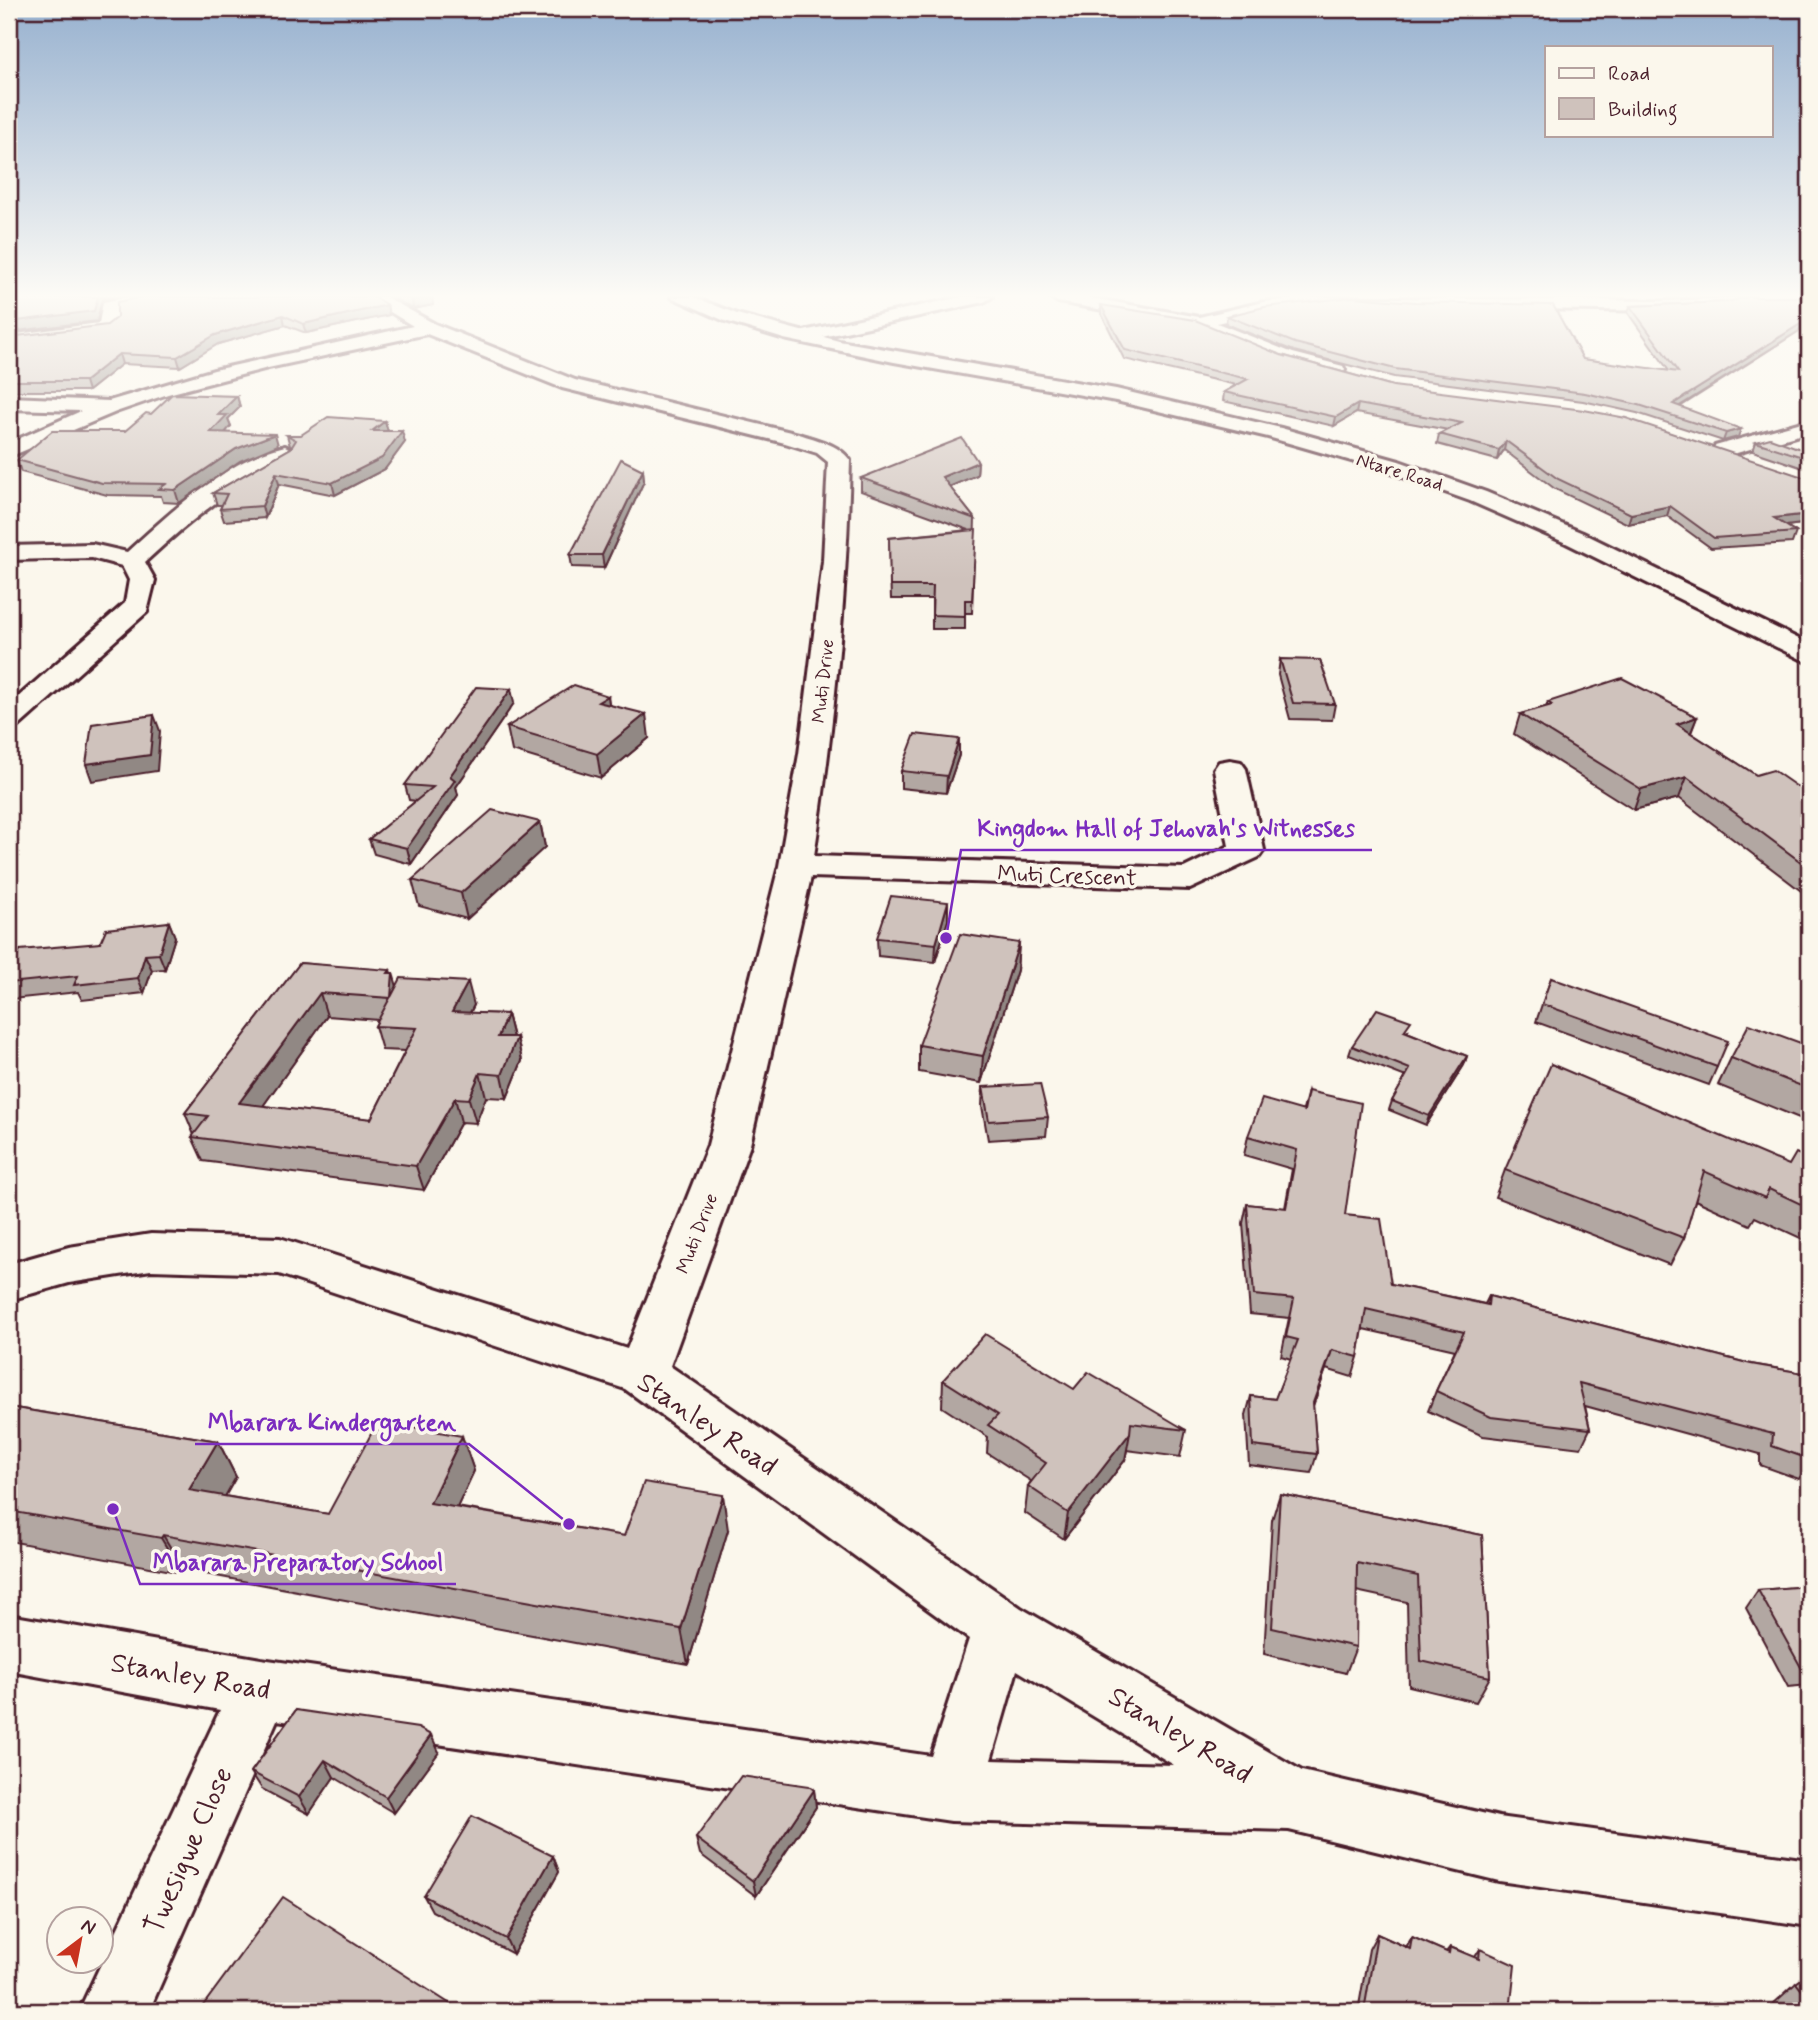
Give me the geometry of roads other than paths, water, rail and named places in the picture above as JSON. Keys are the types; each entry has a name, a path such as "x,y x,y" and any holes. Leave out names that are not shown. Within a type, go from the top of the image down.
{"street":[{"path":"9,451 115,406 164,391"},
{"name":"Muti Drive","path":"599,391 792,438 824,449 839,460 835,561 820,699 796,866 729,1145 642,1374"},
{"name":"Ntare Road","path":"1094,391 1250,426 1427,478 1532,519 1643,570 1809,655"},
{"path":"9,403 115,406"},
{"path":"1723,451 1809,426"},
{"path":"1699,443 1760,463"},
{"path":"132,561 183,514 255,464 285,452"},
{"path":"9,553 92,551 132,561 142,580 138,606 9,720"},
{"name":"Muti Crescent","path":"796,866 1189,879 1247,850 1230,769"},
{"name":"Stanley Road","path":"9,1282 69,1265 151,1252 281,1256 642,1374 1001,1628 1291,1800"},
{"path":"951,1790 1001,1628"},
{"name":"Stanley Road","path":"9,1643 261,1688 951,1790 1291,1800 1499,1849 1809,1894"},
{"name":"Twesigwe Close","path":"114,2011 261,1688"}],"place":[{"name":"Kingdom Hall of Jehovah's Witnesses","path":"946,938"},
{"name":"Mbarara Preparatory School","path":"113,1509"},
{"name":"Mbarara Kindergarten","path":"569,1524"}]}
